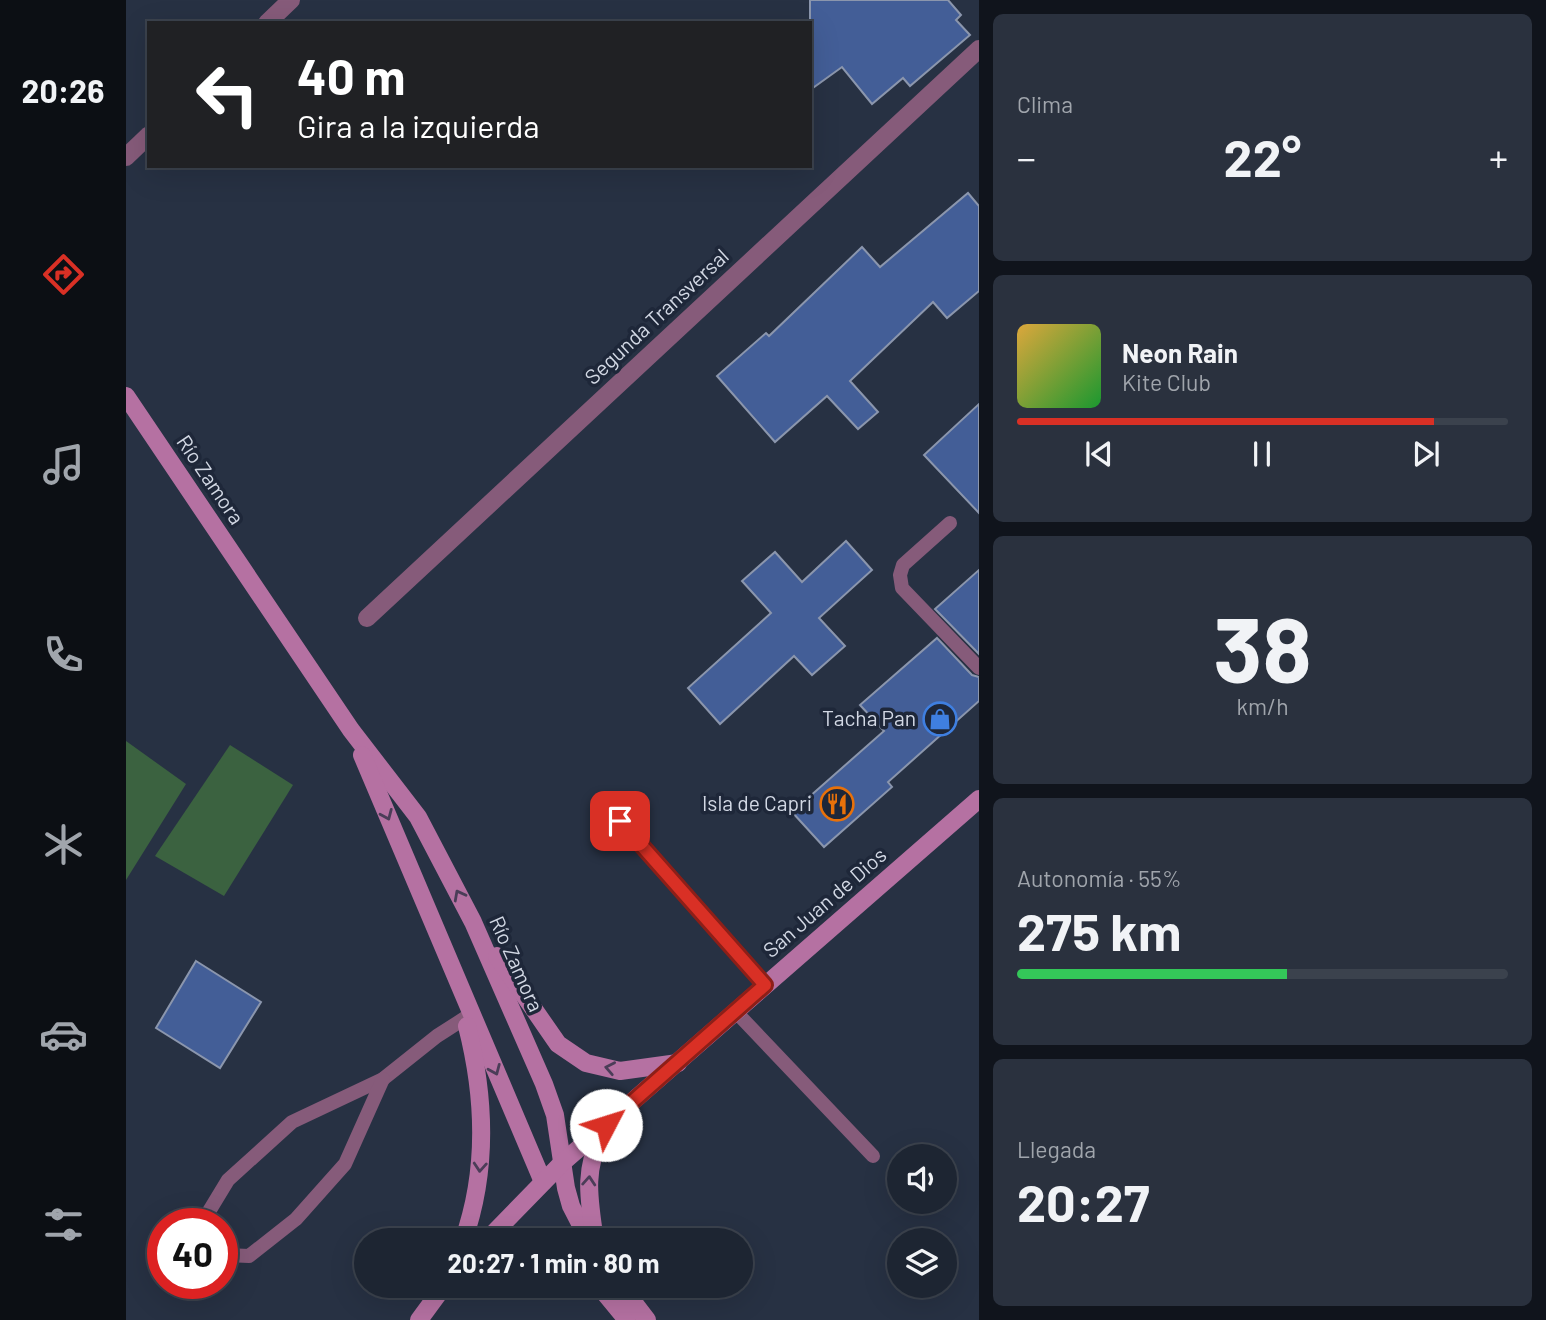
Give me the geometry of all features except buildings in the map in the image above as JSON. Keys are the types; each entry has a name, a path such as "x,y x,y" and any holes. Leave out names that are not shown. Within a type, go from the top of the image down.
{"street":[{"path":"269,21 291,0"},
{"name":"Segunda Transversal","path":"367,618 979,49"},
{"path":"126,157 147,137"},
{"name":"Río Zamora","path":"126,396 351,730 418,817 473,922 544,1084 555,1115 571,1206 582,1228"},
{"name":"Río Zamora","path":"351,730 543,1182"},
{"name":"San Juan de Dios","path":"499,1228 562,1163 979,799"},
{"path":"473,922 558,1044 586,1063 620,1071 678,1063"},
{"path":"456,979 477,1067 481,1143 480,1174 468,1228"},
{"path":"593,1228 587,1184 594,1149 606,1125"},
{"path":"419,1320 435,1298"},
{"path":"609,1298 627,1320"},
{"path":"630,1298 647,1320"}],"lane":[{"path":"950,523 903,565 900,575 902,589 979,668"},
{"path":"603,801 765,985"},
{"path":"736,1012 873,1157"},
{"path":"211,1208 228,1180 292,1122 383,1079 437,1036 466,1018"},
{"path":"238,1256 250,1256 296,1219 345,1164 383,1079"}],"green space":[{"path":"126,741 186,784 126,880"},
{"path":"230,745 293,785 224,896 155,856"}],"place":[{"name":"Tacha Pan","path":"940,719"},
{"name":"Isla de Capri","path":"837,804"}],"route":[{"path":"606,1125 765,985 620,821"}]}
